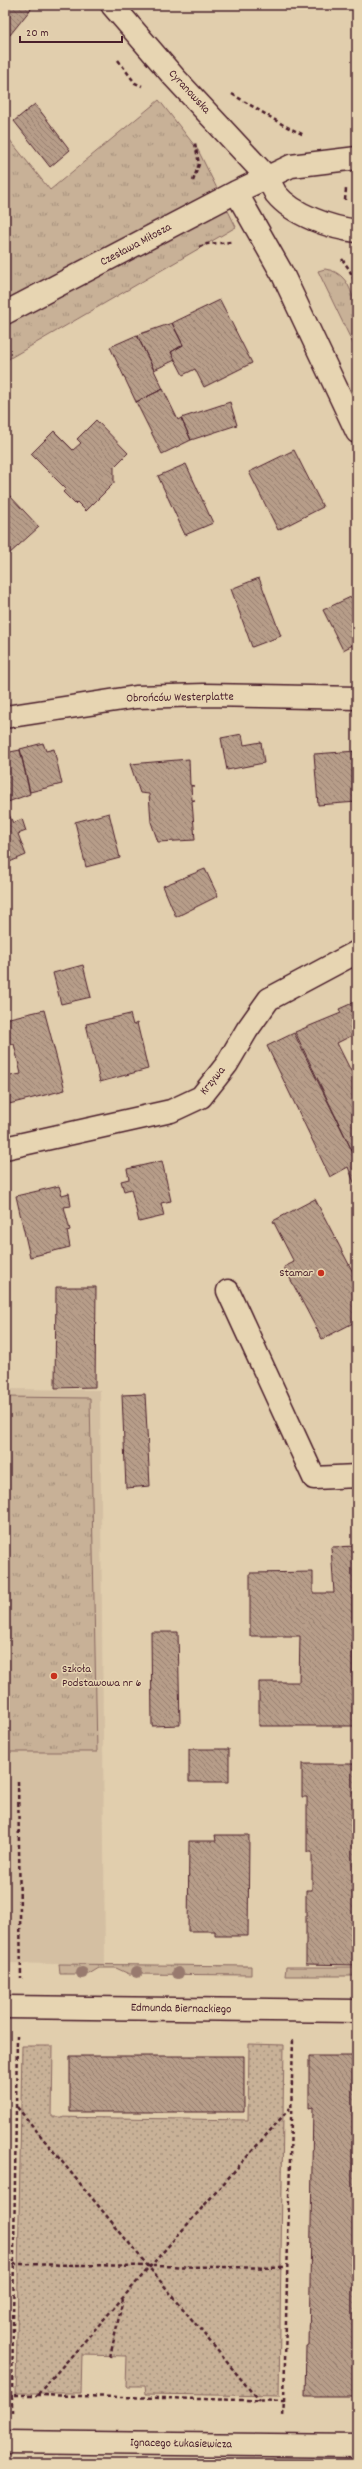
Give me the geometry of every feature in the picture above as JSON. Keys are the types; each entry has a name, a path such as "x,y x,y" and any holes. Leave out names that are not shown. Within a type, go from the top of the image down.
{"street":[{"name":"Cyranowska","path":"112,5 174,77 268,177 277,194 300,212 318,222 357,231"},
{"path":"268,177 291,166 357,158"},
{"name":"Czesława Miłosza","path":"5,313 236,192 268,177"},
{"path":"236,192 283,274 357,432"},
{"name":"Obrońców Westerplatte","path":"5,717 136,697 205,695 357,698"},
{"name":"Krzywa","path":"5,1148 170,1111 201,1097 227,1064 247,1030 269,999 357,952"},
{"path":"228,1291 314,1478 357,1476"},
{"name":"Edmunda Biernackiego","path":"5,2007 357,2011"},
{"name":"Ignacego Łukasiewicza","path":"5,2442 357,2446"}],"path":[{"path":"230,93 273,119 306,135"},
{"path":"194,248 207,244 250,241 265,243"},
{"path":"341,258 350,269 357,286"},
{"path":"18,1781 21,1979"},
{"path":"12,2417 13,2264 18,2030"},
{"path":"283,2421 285,2268 293,2031"},
{"path":"17,2107 259,2401"},
{"path":"38,2395 290,2108"},
{"path":"13,2264 150,2268 285,2268"},
{"path":"110,2357 124,2298"},
{"path":"12,2395 284,2401"}],"shaded area":[{"name":"Szkoła Podstawowa nr 6","path":"5,1389 100,1390 105,1965 5,1963"}],"green space":[{"path":"159,100 198,150 236,227 5,361 5,134 50,190"},
{"path":"325,269 336,273 345,280 351,290 356,315 357,352 318,271"},
{"path":"5,1397 90,1398 97,1752 5,1752"},
{"path":"59,1964 251,1966 251,1975 129,1974 116,1968 99,1968 89,1974 60,1974"},
{"path":"286,1967 357,1967 357,1976 285,1976"},
{"path":"249,2044 284,2045 279,2396 145,2394 144,2386 126,2386 127,2356 82,2355 81,2393 16,2393 22,2046 53,2046 52,2117 248,2120"}],"building":[{"path":"5,5 34,5 10,35 5,30"},
{"path":"35,104 70,150 50,167 14,121"},
{"path":"220,300 252,363 204,387 195,369 183,375 171,352 183,345 172,323"},
{"path":"172,323 183,345 171,352 175,360 154,370 137,335"},
{"path":"137,335 163,389 136,402 110,347"},
{"path":"163,389 178,420 181,418 191,440 162,454 136,402"},
{"path":"230,402 237,425 191,440 181,418"},
{"path":"96,420 128,453 114,467 114,483 86,511 77,502 75,504 63,492 66,489 31,454 54,431 73,450 81,443 77,439"},
{"path":"294,450 323,507 278,530 249,472"},
{"path":"186,464 213,523 185,535 158,476"},
{"path":"9,495 39,527 8,555 5,552 5,498"},
{"path":"259,578 281,636 252,647 231,589"},
{"path":"357,594 357,643 343,650 323,610"},
{"path":"242,734 244,745 261,742 264,763 227,770 221,738"},
{"path":"43,743 46,751 54,749 62,784 30,792 20,749"},
{"path":"20,750 30,794 5,803 5,753"},
{"path":"357,751 357,802 318,805 314,754"},
{"path":"189,759 190,785 194,786 191,786 192,800 195,800 192,801 195,840 158,842 151,822 149,794 140,793 130,764"},
{"path":"5,806 13,823 22,819 26,831 18,834 26,855 5,864"},
{"path":"109,813 120,858 86,867 75,822"},
{"path":"205,869 218,896 176,917 163,886"},
{"path":"83,965 91,997 61,1004 53,973"},
{"path":"357,1001 357,1033 337,1043 357,1083 357,1161 295,1032 341,1013 339,1009"},
{"path":"44,1010 65,1090 5,1105 5,1077 21,1074 14,1044 5,1046 5,1019"},
{"path":"130,1014 133,1025 137,1023 148,1069 100,1082 86,1024"},
{"path":"294,1033 357,1161 357,1190 348,1167 330,1177 267,1046"},
{"path":"162,1161 171,1201 161,1203 164,1216 139,1222 131,1189 124,1191 121,1181 129,1179 127,1169"},
{"path":"59,1186 62,1195 69,1193 71,1206 64,1207 70,1230 67,1231 70,1247 30,1257 16,1196"},
{"name":"Stamar","path":"315,1199 357,1280 357,1321 322,1339 284,1267 294,1262 273,1221"},
{"path":"56,1287 96,1287 95,1387 55,1388"},
{"path":"145,1394 150,1486 126,1488 122,1395"},
{"path":"357,1546 357,1593 352,1593 353,1688 356,1688 356,1726 259,1726 259,1682 299,1682 300,1636 250,1636 250,1573 313,1572 313,1593 334,1593 331,1547"},
{"path":"151,1632 178,1632 180,1725 152,1726"},
{"path":"189,1749 229,1749 229,1782 189,1782"},
{"path":"302,1764 357,1764 357,1965 306,1964 306,1890 312,1890 312,1852 307,1852 307,1797 302,1797"},
{"path":"215,1835 249,1835 248,1936 215,1936 215,1931 188,1931 189,1841 216,1841"},
{"path":"70,2056 244,2056 244,2112 70,2112"},
{"path":"309,2056 357,2056 357,2397 305,2397 306,2346 309,2345 313,2107 309,2108"}],"place":[{"name":"Stamar","path":"321,1273"},
{"name":"Szkoła Podstawowa nr 6","path":"54,1676"}]}
